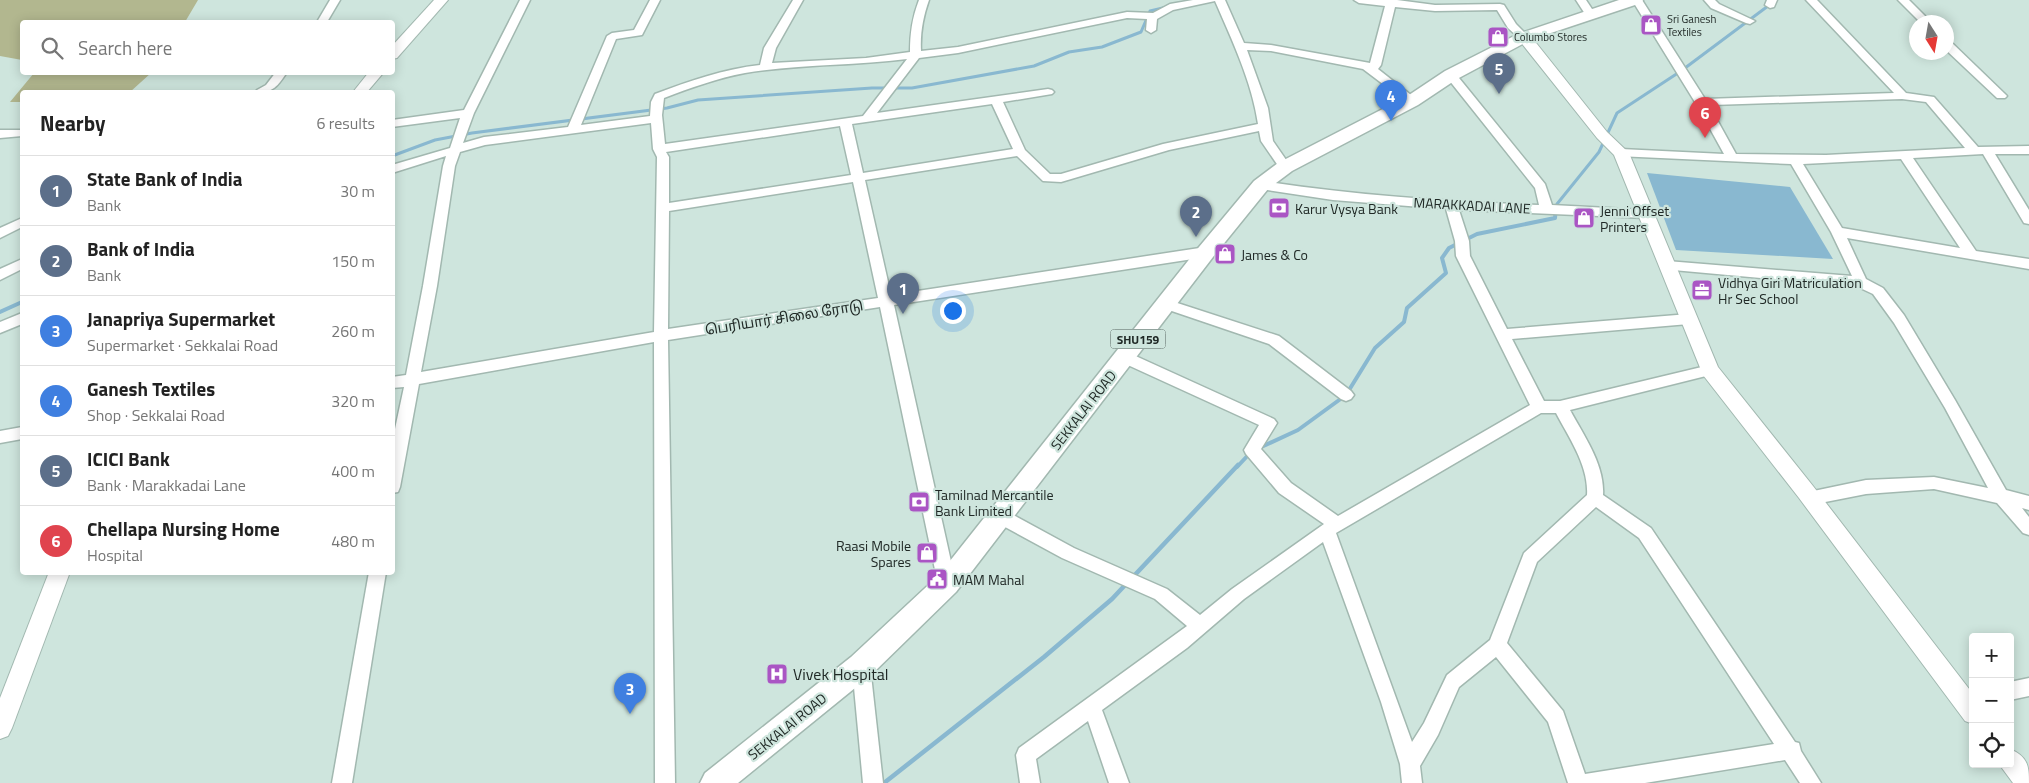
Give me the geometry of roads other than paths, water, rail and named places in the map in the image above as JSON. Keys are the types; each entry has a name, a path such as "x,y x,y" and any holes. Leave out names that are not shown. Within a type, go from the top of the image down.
{"main road":[{"name":"SEKKALAI ROAD","path":"715,783 861,666 947,584 1124,356 1261,185 1285,167 1412,101 1451,75 1524,37 1586,7 1636,0"}],"street":[{"path":"323,20 335,0"},
{"path":"395,52 441,0"},
{"path":"395,470 430,286 449,166 468,113 525,0"},
{"path":"573,130 612,36 638,33 656,0"},
{"path":"765,67 770,48 798,0"},
{"path":"867,118 916,55 919,14 924,0"},
{"path":"1151,30 1152,18 1170,7 1211,0"},
{"path":"1220,0 1240,46 1262,108 1267,141 1285,167"},
{"path":"1358,0 1435,8 1499,3 1512,26 1524,37 1602,135 1622,154 1710,370 1969,704"},
{"path":"1636,0 1704,107 1732,158"},
{"path":"1709,0 1715,6 1750,21"},
{"path":"1810,0 1841,29 1902,96"},
{"path":"1903,0 1919,15"},
{"path":"1371,69 1375,65 1391,2"},
{"path":"665,783 661,336 664,208 663,157 659,149 656,118 656,104 660,96 690,84 744,70 796,64 866,61 958,50 1127,15 1156,16"},
{"path":"1240,46 1271,48 1367,66 1412,101"},
{"path":"1954,51 2001,96"},
{"path":"264,90 279,75"},
{"path":"362,90 374,75"},
{"name":"MARAKKADAI LANE","path":"1261,185 1333,196 1451,205 1547,209 1541,186 1451,75"},
{"path":"659,149 1048,92"},
{"path":"1704,107 1709,102 1902,96 1930,99 1981,150 2029,220"},
{"path":"996,100 1020,152 1047,178 1061,178 1167,147 1265,126"},
{"path":"395,124 468,113"},
{"path":"395,168 484,141 656,118"},
{"path":"845,121 947,584"},
{"path":"0,134 20,133"},
{"path":"1622,154 1795,160 1905,156 1981,150 2029,150"},
{"path":"664,208 1020,152"},
{"path":"1905,156 1971,254"},
{"path":"1795,160 1838,232 1861,282"},
{"path":"1451,205 1462,242 1463,256 1539,407"},
{"path":"1547,209 1646,214"},
{"path":"0,234 20,223"},
{"path":"1838,232 2029,264"},
{"name":"பெரியார் சிலை ரோடு","path":"395,383 661,336 1206,252"},
{"path":"0,275 20,265"},
{"path":"1667,266 1861,282 1878,291 1899,319 1950,404 2000,495 2029,528"},
{"path":"1165,304 1274,340 1346,395"},
{"path":"0,328 20,319"},
{"path":"1503,335 1689,319"},
{"path":"1124,356 1269,423 1252,450 1285,488 1332,527 1410,764 1412,783"},
{"path":"1030,783 1026,755 1182,642 1238,594 1332,527 1539,407 1560,407 1710,370"},
{"path":"1410,764 1432,729 1453,681 1497,645 1530,558 1596,498 1596,482 1586,454 1560,407"},
{"path":"0,437 20,434"},
{"path":"1810,498 1866,487 1934,483 2029,502"},
{"path":"1596,498 1645,533 1811,783"},
{"path":"1000,516 1068,553 1161,594 1200,626"},
{"path":"0,728 59,575"},
{"path":"342,783 377,575"},
{"path":"1497,645 1556,717 1578,783"},
{"path":"861,666 873,783"},
{"path":"2014,690 2029,687"},
{"path":"1092,706 1119,783"},
{"path":"1586,783 1790,750"},
{"path":"2014,766 2028,783"}],"water":[{"path":"1647,173 1790,187 1833,259 1676,250"}],"waterway":[{"path":"1556,209 1557,204 1599,152 1617,113 1681,71 1776,0"},
{"path":"395,155 435,140 472,133 667,108 698,100 872,88 912,88 1034,66 1069,52 1102,47 1141,32 1150,11 1167,7"},
{"path":"1259,448 1298,430 1346,395 1375,348 1404,322 1407,308 1446,273 1442,258 1449,248 1477,234 1555,218 1556,208"},
{"path":"0,312 20,303"},
{"path":"1237,467 1251,452"},
{"path":"1132,578 1238,465"},
{"path":"884,783 1044,657 1112,599 1127,583"}],"place":[{"name":"Sri Ganesh Textiles","path":"1651,25"},
{"name":"Columbo Stores","path":"1498,37"},
{"name":"ICICI Bank","path":"1499,94"},
{"name":"Ganesh Textiles","path":"1391,121"},
{"name":"Chellapa Nursing Home","path":"1705,138"},
{"name":"Karur Vysya Bank","path":"1279,208"},
{"name":"Jenni Offset Printers","path":"1584,218"},
{"name":"Bank of India","path":"1196,237"},
{"name":"James & Co","path":"1225,254"},
{"name":"Vidhya Giri Matriculation Hr Sec School","path":"1702,290"},
{"name":"State Bank of India","path":"903,314"},
{"name":"Tamilnad Mercantile Bank Limited","path":"919,502"},
{"name":"Raasi Mobile Spares","path":"927,553"},
{"name":"MAM Mahal","path":"937,579"},
{"name":"Vivek Hospital","path":"777,674"},
{"name":"Janapriya Supermarket","path":"630,714"}]}
